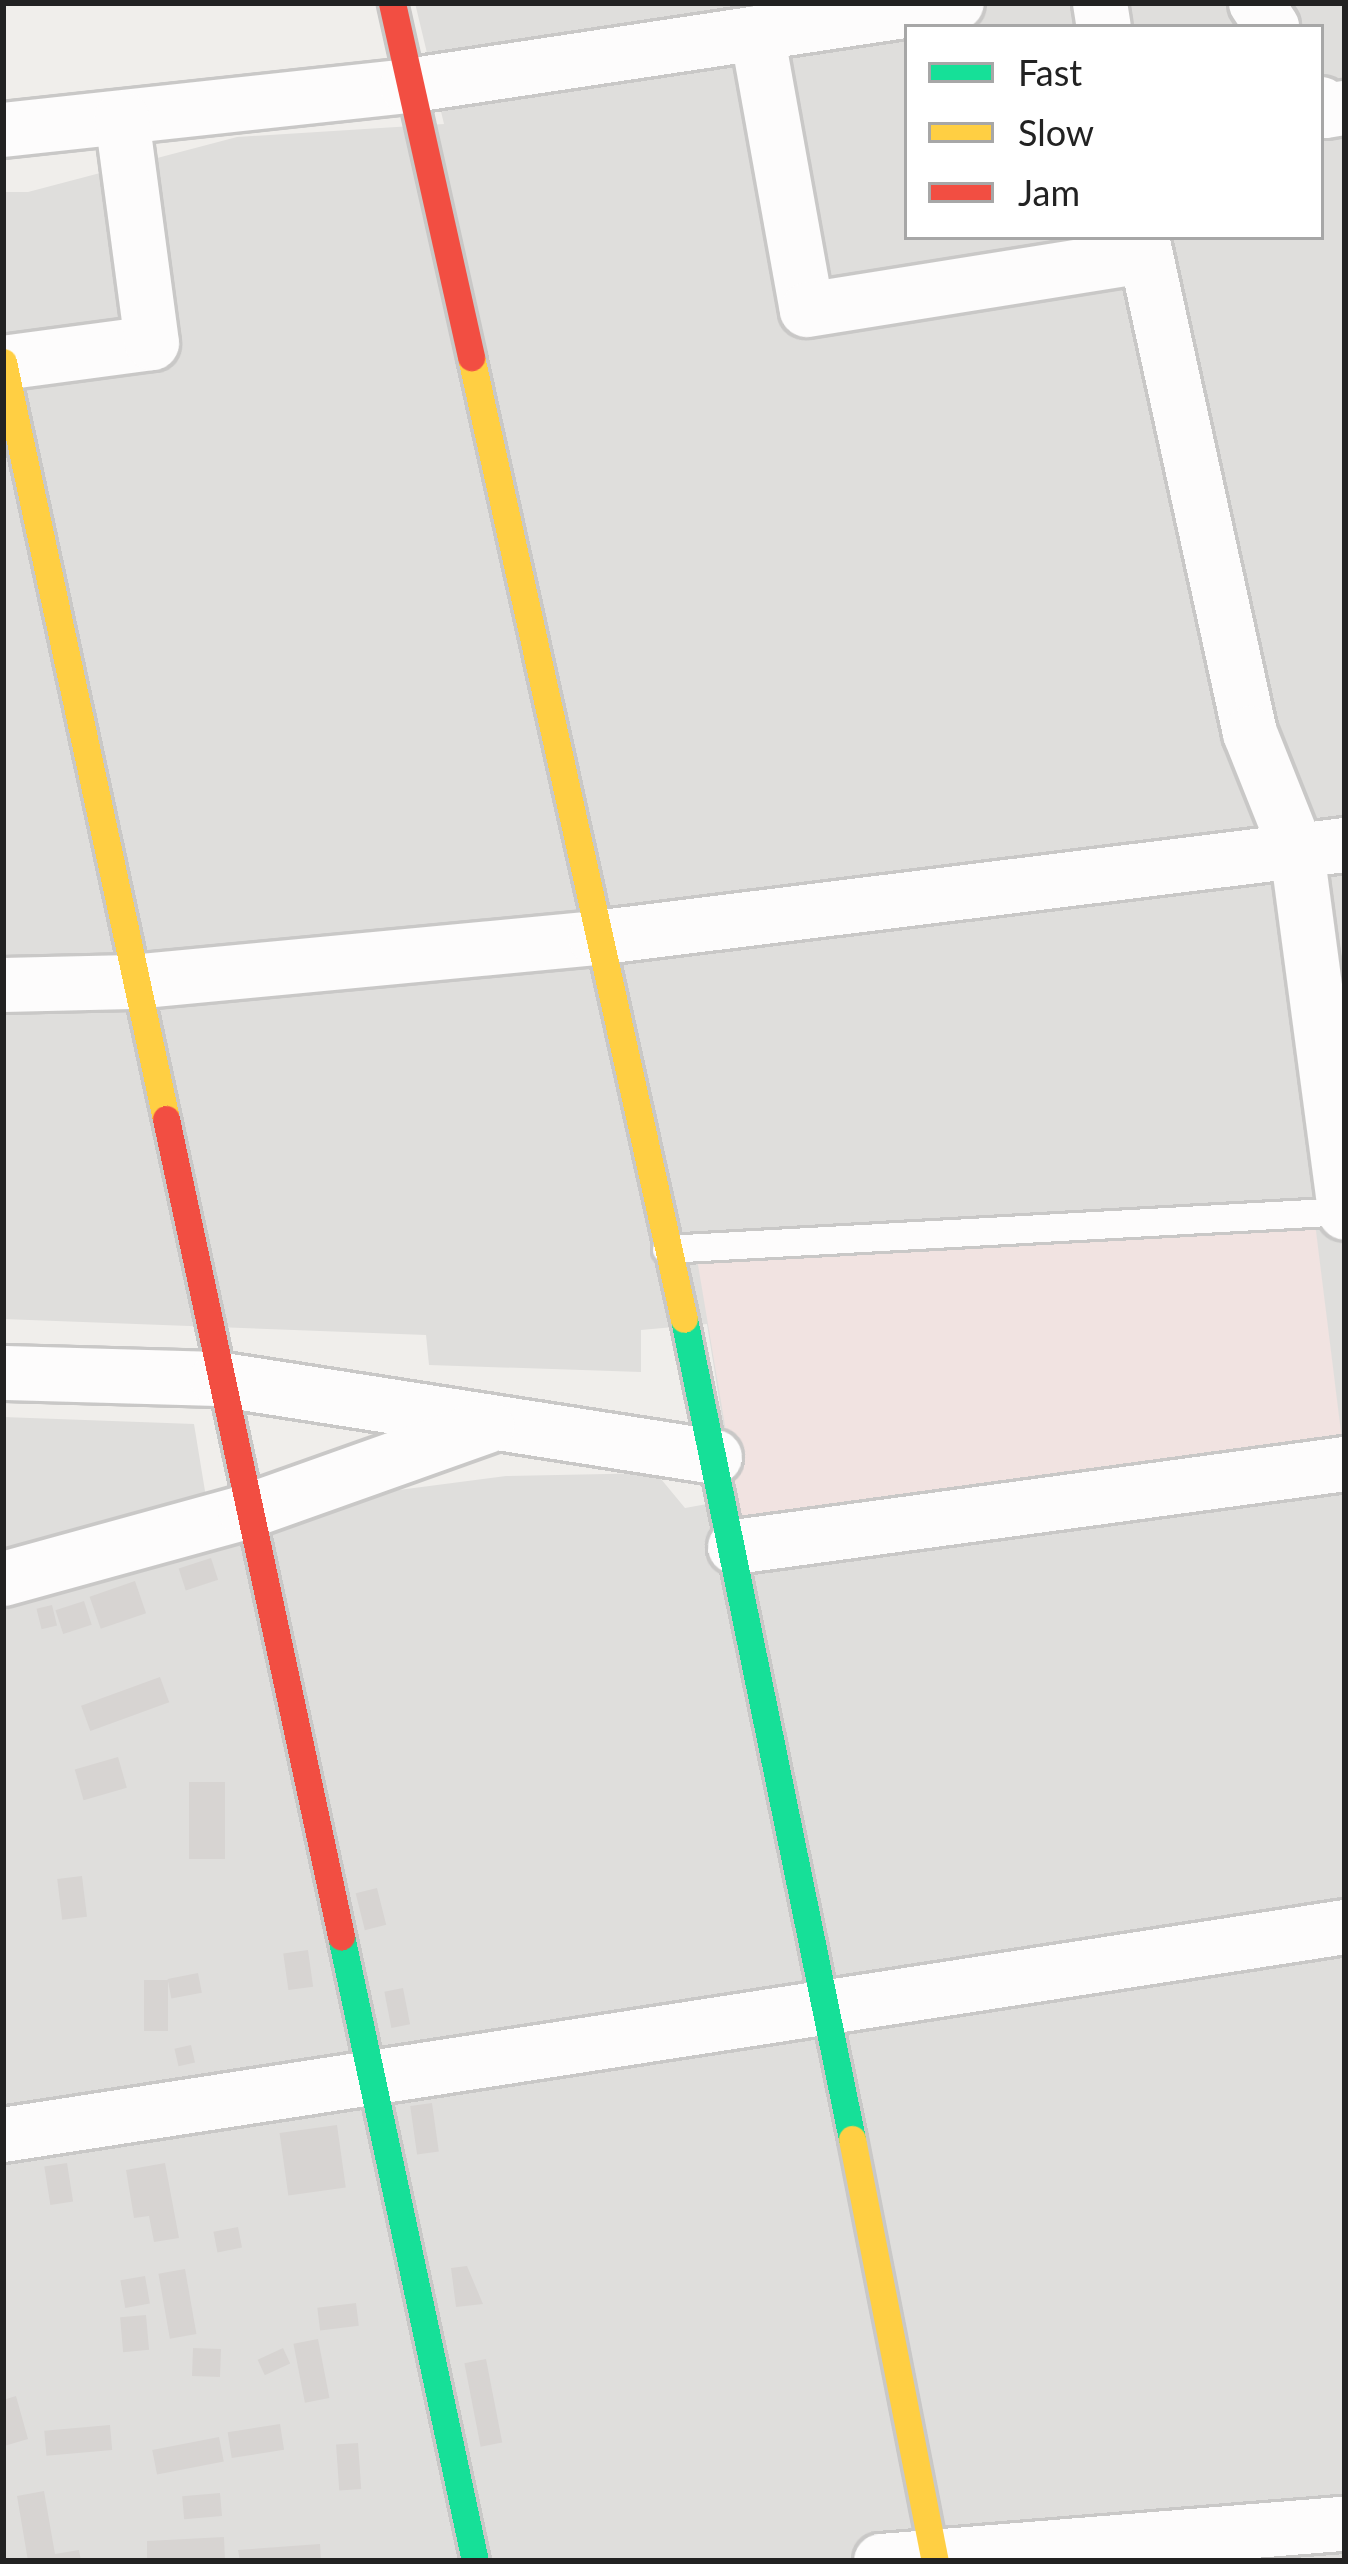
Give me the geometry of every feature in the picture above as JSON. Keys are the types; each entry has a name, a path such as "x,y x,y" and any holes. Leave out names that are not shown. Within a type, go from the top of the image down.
{"main road":[{"path":"392,3 595,938 735,1546 935,2559"},
{"path":"3,363 217,1378 475,2561"}],"street":[{"path":"3,130 407,86 957,3"},
{"path":"757,33 807,310 1144,247 1250,733 1321,849 1345,1212"},
{"path":"3,363 152,344 122,118"},
{"path":"3,985 133,982 595,938 1321,849"},
{"path":"3,1373 217,1378 715,1457"},
{"path":"3,1579 246,1512 495,1423"},
{"path":"735,1546 1345,1464"},
{"path":"3,2134 824,2012 1345,1927"},
{"path":"880,2561 1345,2524"}],"lane":[{"path":"666,1249 1345,1212"}],"shaded area":[{"path":"415,3 1345,3 1345,2561 3,2561 3,1417 194,1424 215,1552 368,1494 506,1476 656,1473 685,1508 735,1499 707,1324 641,1330 641,1372 429,1365 426,1335 3,1319 3,192 28,192 237,137 444,124"},
{"path":"1312,1199 1344,1456 743,1533 693,1235"}],"building":[{"path":"211,1558 218,1580 186,1590 179,1569"},
{"path":"135,1581 146,1613 101,1629 90,1597"},
{"path":"84,1601 92,1625 63,1634 55,1610"},
{"path":"52,1605 57,1625 42,1629 36,1609"},
{"path":"160,1677 169,1702 90,1731 81,1706"},
{"path":"118,1757 127,1788 84,1800 75,1769"},
{"path":"189,1782 225,1782 225,1859 189,1859"},
{"path":"82,1876 87,1917 62,1920 57,1879"},
{"path":"377,1888 386,1925 365,1930 356,1893"},
{"path":"308,1950 313,1987 288,1990 283,1953"},
{"path":"198,1973 202,1993 171,1999 168,1979"},
{"path":"144,1980 168,1980 168,2031 144,2031"},
{"path":"403,1988 410,2024 391,2028 384,1992"},
{"path":"191,2045 195,2063 178,2066 174,2049"},
{"path":"432,2103 439,2152 417,2155 410,2106"},
{"path":"337,2125 346,2187 288,2195 280,2133"},
{"path":"67,2163 73,2202 50,2205 44,2167"},
{"path":"165,2163 179,2238 154,2242 149,2216 134,2218 126,2170"},
{"path":"238,2227 242,2248 217,2252 213,2232"},
{"path":"467,2266 483,2304 456,2307 451,2268"},
{"path":"185,2269 196,2334 170,2339 158,2274"},
{"path":"145,2276 150,2304 125,2308 120,2280"},
{"path":"356,2303 359,2326 320,2331 317,2308"},
{"path":"146,2315 149,2350 123,2352 120,2317"},
{"path":"318,2339 329,2398 305,2403 293,2344"},
{"path":"193,2348 221,2349 220,2377 192,2376"},
{"path":"283,2348 290,2363 265,2375 258,2360"},
{"path":"486,2359 502,2442 481,2447 464,2363"},
{"path":"16,2396 28,2439 4,2446 3,2400"},
{"path":"280,2424 284,2450 232,2458 228,2432"},
{"path":"110,2425 112,2450 46,2456 44,2431"},
{"path":"219,2437 224,2462 157,2475 152,2450"},
{"path":"358,2443 361,2489 339,2490 336,2445"},
{"path":"44,2491 55,2554 79,2550 81,2561 28,2561 17,2496"},
{"path":"220,2493 222,2516 184,2519 182,2496"},
{"path":"224,2537 225,2561 147,2561 147,2541"},
{"path":"320,2544 321,2561 240,2561 238,2550"}],"traffic: fast":[{"path":"684,1319 852,2139"},
{"path":"341,1936 475,2561"}],"traffic: slow":[{"path":"471,357 684,1319"},
{"path":"3,362 166,1119"},
{"path":"852,2139 935,2561"}],"traffic: jam":[{"path":"392,3 471,357"},
{"path":"166,1119 341,1936"}]}
